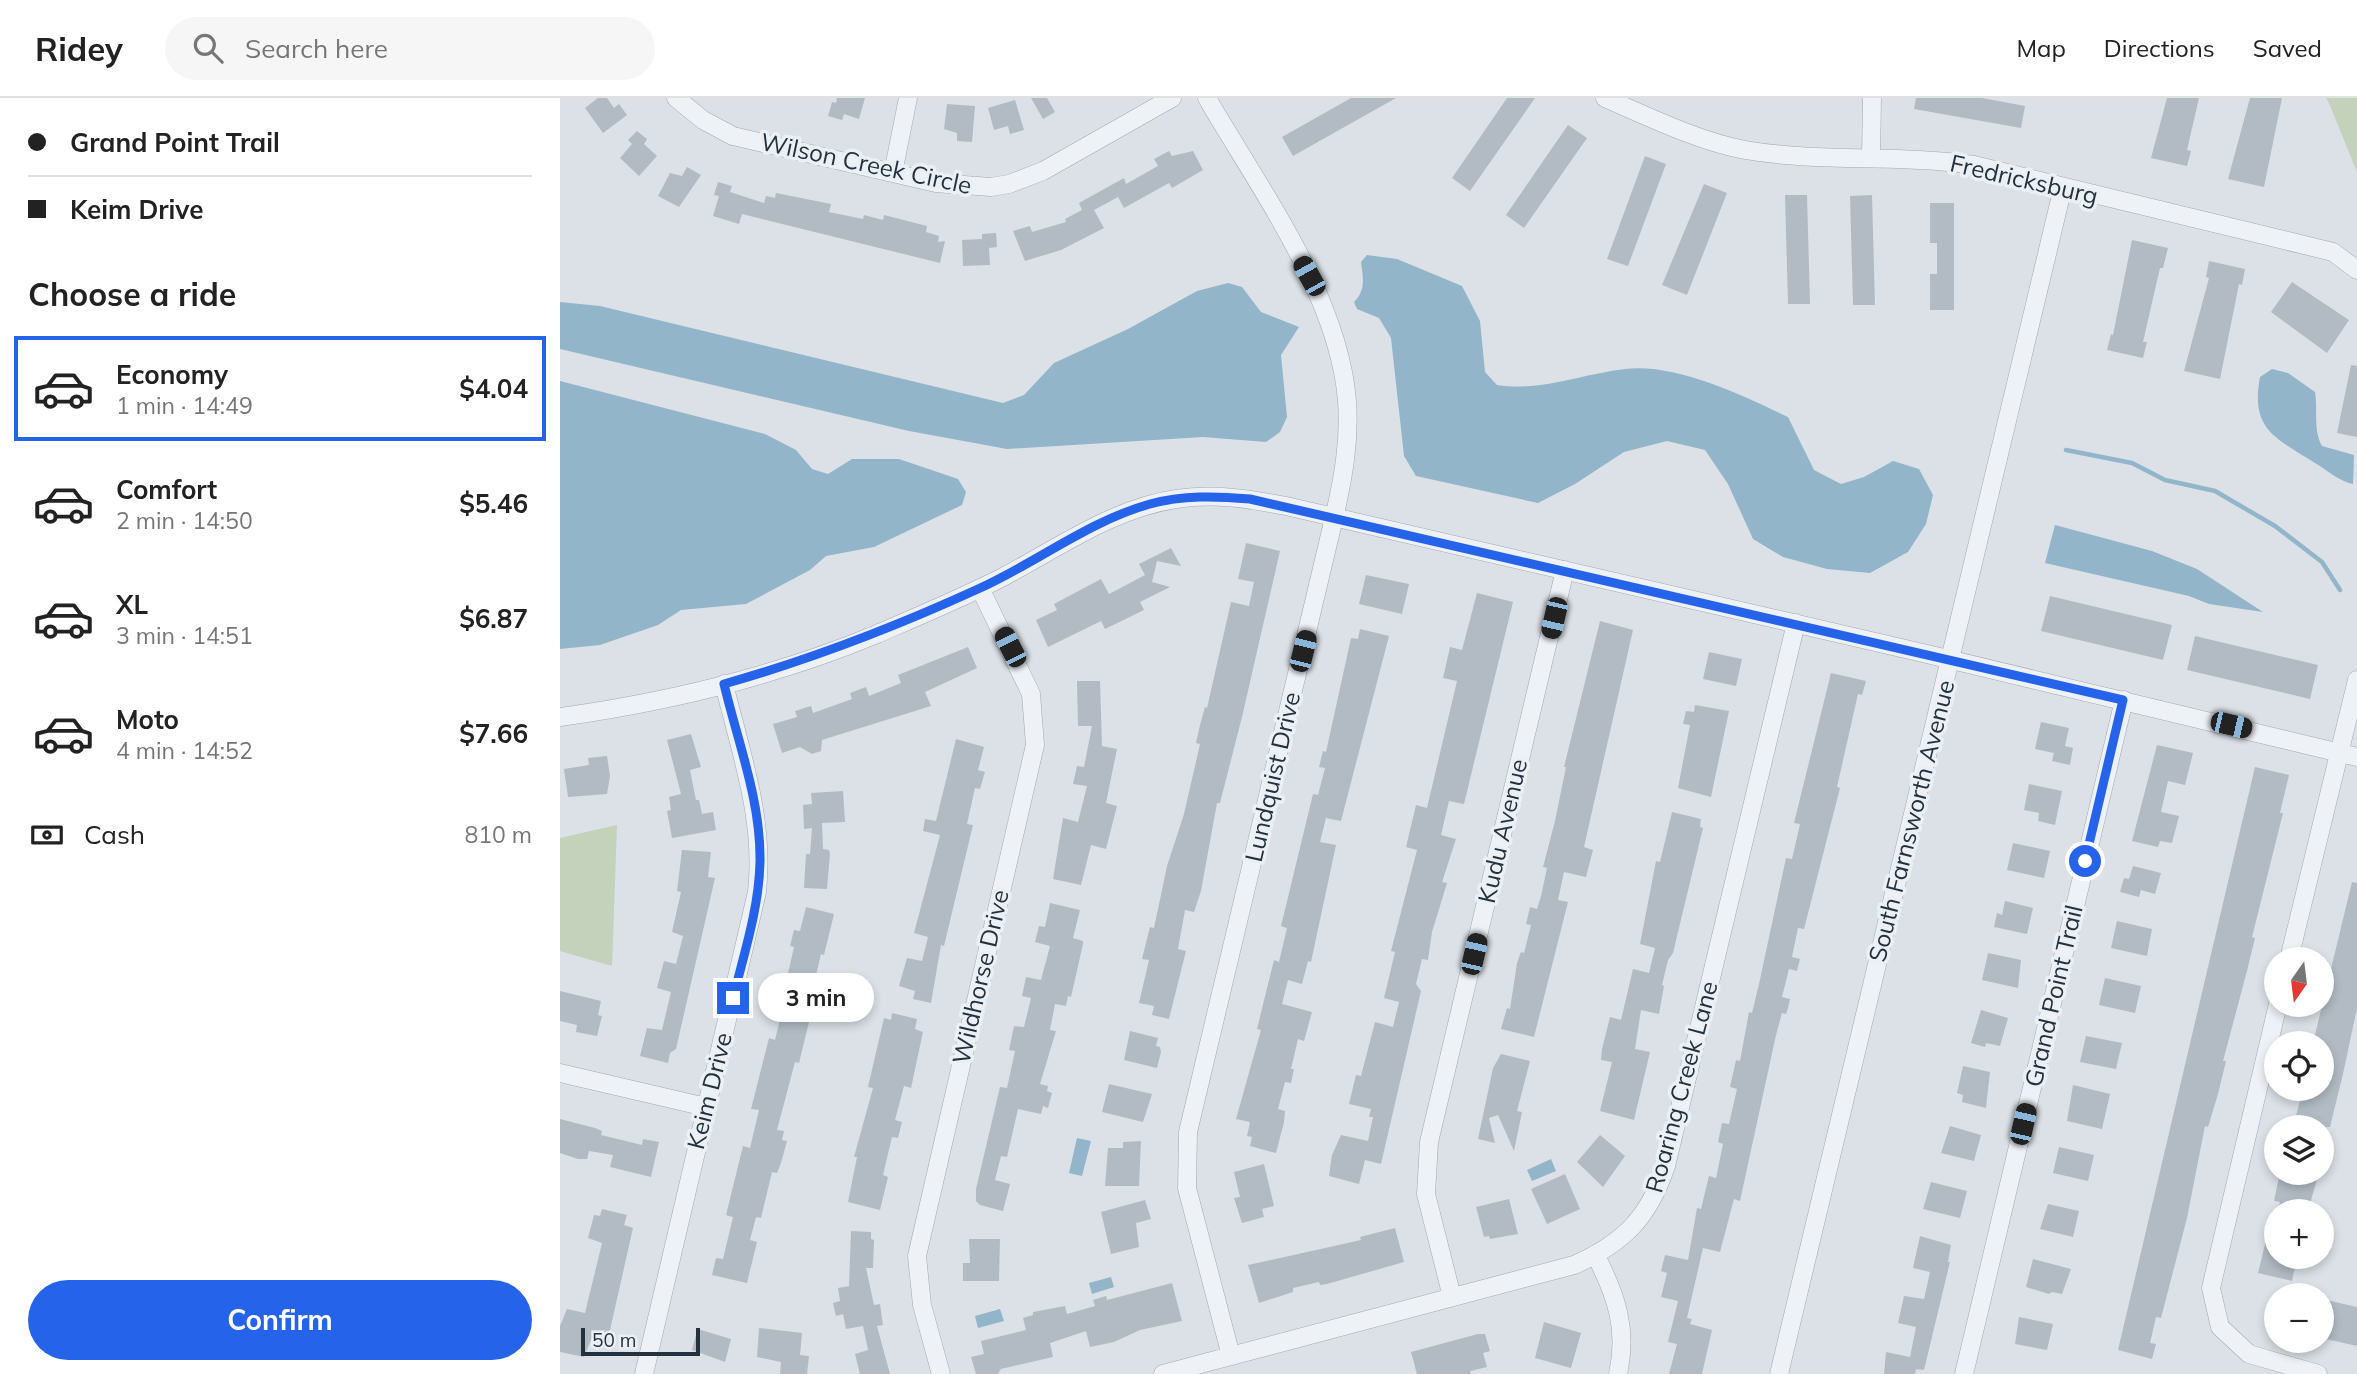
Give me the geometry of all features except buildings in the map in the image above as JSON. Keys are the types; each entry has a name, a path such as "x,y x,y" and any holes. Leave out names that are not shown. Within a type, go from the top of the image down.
{"street":[{"name":"Wilson Creek Circle","path":"676,98 703,120 733,135 957,187 1009,184 1043,171 1172,98"},
{"path":"893,173 908,98"},
{"name":"Lundquist Drive","path":"1207,98 1283,230 1330,320 1339,350 1348,412 1347,455 1334,517 1194,1105 1185,1156 1187,1188 1231,1356"},
{"name":"Fredricksburg","path":"1605,98 1743,149 1795,156 1975,165 2333,252 2357,270"},
{"path":"1871,158 1872,98"},
{"name":"South Farnsworth Avenue","path":"1779,1374 2063,187"},
{"path":"560,717 607,710 724,684 841,648 980,588 1124,513 1164,501 1210,496 1250,499 1334,517 2349,754"},
{"name":"Kudu Avenue","path":"1452,1297 1426,1194 1429,1142 1565,570"},
{"name":"Wildhorse Drive","path":"941,1374 922,1305 917,1256 1035,745 1031,694 980,588"},
{"name":"Roaring Creek Lane","path":"1163,1374 1574,1265 1596,1256 1634,1226 1649,1208 1667,1166 1796,623"},
{"path":"2293,947 2349,754 2357,680"},
{"name":"Keim Drive","path":"644,1374 751,921 760,863 756,807 724,684"},
{"name":"Grand Point Trail","path":"1964,1374 2123,700"},
{"path":"2275,1017 2211,1288 2220,1327 2249,1354 2318,1374"},
{"path":"560,1073 706,1107"},
{"path":"1596,1256 1620,1310 1623,1346 1618,1374"}],"green space":[{"path":"2326,98 2357,98 2357,172 2329,103"},
{"path":"617,825 612,966 560,951 560,838"}],"water":[{"path":"1367,255 1397,259 1462,286 1480,321 1485,372 1497,385 1529,386 1609,371 1645,368 1708,382 1788,417 1814,470 1841,484 1864,477 1893,461 1919,469 1933,495 1926,524 1908,552 1870,573 1827,569 1783,557 1753,539 1728,484 1705,450 1667,441 1624,452 1575,484 1538,503 1416,476 1404,456 1391,338 1379,318 1357,309 1354,302 1362,288 1361,262"},
{"path":"1228,283 1242,287 1261,312 1299,327 1281,355 1287,417 1280,432 1266,442 1203,437 1007,449 909,431 560,349 560,302 600,306 1003,403 1024,395 1054,363 1128,329 1197,291"},
{"path":"2272,369 2288,373 2315,392 2319,440 2322,446 2354,455 2353,484 2343,481 2278,439 2269,430 2259,409 2258,395 2260,377"},
{"path":"560,381 765,434 796,450 812,469 828,474 852,459 899,459 958,479 966,492 962,505 874,547 826,556 810,570 746,604 681,610 658,625 600,645 560,649"},
{"path":"2055,525 2152,551 2197,569 2263,612 2209,604 2189,596 2045,563"},
{"path":"1077,1138 1091,1141 1082,1176 1069,1173"},
{"path":"1551,1159 1556,1171 1532,1181 1527,1170"},
{"path":"1111,1277 1114,1287 1092,1294 1089,1283"},
{"path":"1000,1309 1004,1321 978,1328 975,1316"}],"waterway":[{"path":"2066,450 2132,463 2165,480 2215,491 2275,526 2322,562 2340,590"}],"route":[{"path":"733,998 757,892 760,863 756,807 724,684 791,665 877,634 980,588 1124,513 1177,499 1210,496 1250,499 2123,700 2085,861"}]}
